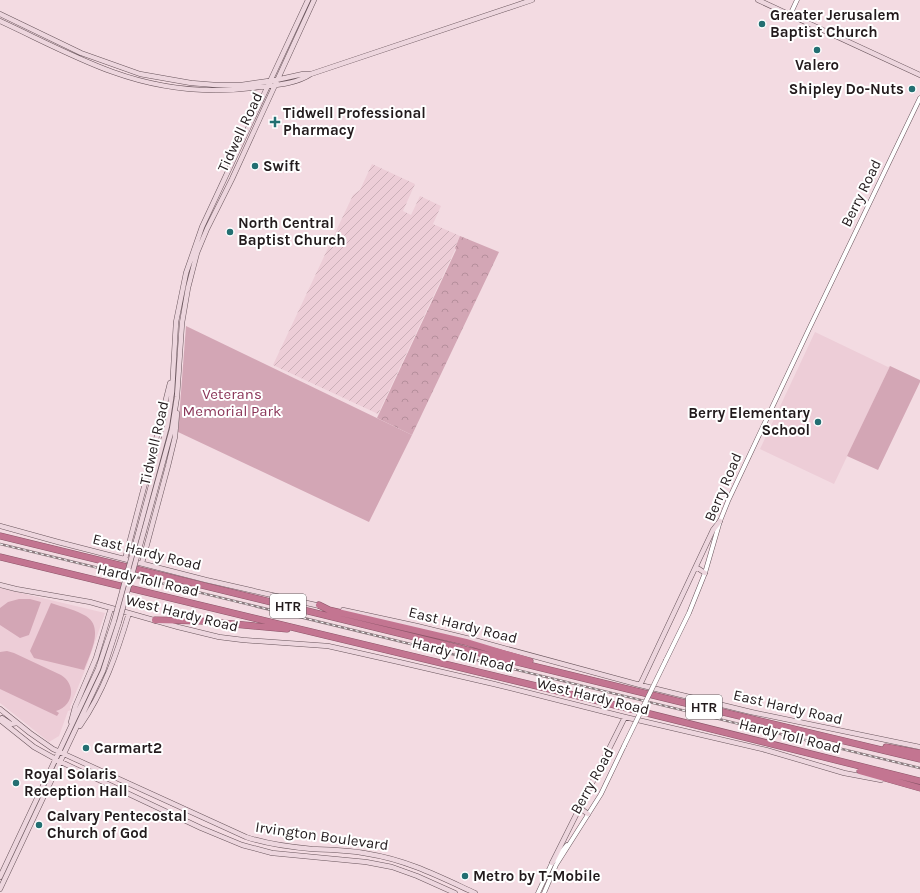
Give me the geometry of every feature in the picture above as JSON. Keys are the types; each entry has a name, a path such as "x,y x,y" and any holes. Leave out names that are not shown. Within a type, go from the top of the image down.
{"highway":[{"name":"Hardy Toll Road","path":"0,536 920,759"},
{"name":"Hardy Toll Road","path":"0,557 307,630 920,781"},
{"path":"319,605 329,610 486,647 577,677"},
{"path":"154,620 201,621 307,630"},
{"path":"855,743 920,752"},
{"path":"790,750 920,789"}],"main road":[{"name":"Tidwell Road","path":"0,889 103,671 119,622 167,426 172,392 176,322 186,273 226,175 308,0"},
{"name":"Tidwell Road","path":"0,877 98,669 114,621 172,429 177,397 180,344 186,298 190,275 204,228 232,178 314,0"},
{"path":"0,14 81,53 126,70 216,88 241,90 304,79 311,74 532,0"},
{"path":"758,0 920,74"},
{"path":"8,24 10,19"},
{"path":"0,21 78,58 124,76 190,90 241,85 277,80 302,74 311,74"},
{"path":"226,175 232,178"},
{"path":"125,559 168,395 174,364"},
{"path":"142,563 175,437 177,397"},
{"path":"640,685 713,530 720,521"},
{"name":"East Hardy Road","path":"0,526 206,580 512,649 640,685 758,713 920,747"},
{"path":"127,549 130,554 136,556 140,555 146,550"},
{"path":"696,567 705,573"},
{"name":"West Hardy Road","path":"0,584 16,589 90,602 219,637 328,646 488,682 625,717 766,750 844,773 897,782 920,789"},
{"path":"69,732 75,707 96,658 111,608"},
{"path":"73,737 89,714 106,682 129,613"},
{"path":"108,618 117,615 122,617 126,623"},
{"name":"Irvington Boulevard","path":"0,709 40,741 60,752 246,837 292,847 368,853 396,859 421,868 475,893"},
{"path":"552,863 625,717"},
{"path":"0,718 11,724 17,723"},
{"name":"Irvington Boulevard","path":"0,718 34,747 61,762 201,828 254,849 290,856 366,862 417,876 455,893"},
{"path":"108,784 111,776"},
{"path":"36,800 42,802"},
{"path":"580,808 588,814"}],"street":[{"path":"790,15 797,0"},
{"name":"Berry Road","path":"544,893 556,865 601,794 689,613 705,573 720,521 749,456 920,98"},
{"name":"Berry Road","path":"538,893 552,863 570,842"}],"shaded area":[{"path":"372,164 415,184 403,211 411,215 420,196 441,206 433,224 460,236 455,250 378,414 273,365 353,195 360,190"},
{"name":"Berry Elementary School","path":"815,332 888,367 890,366 834,484 760,449"},
{"path":"0,588 105,613 87,665 70,707 71,710 68,711 59,736 49,742 0,703"}],"green space":[{"path":"460,236 499,252 412,435 377,418 456,250 455,248"},
{"name":"Veterans Memorial Park","path":"186,326 412,435 369,522 178,432"},
{"path":"890,366 920,380 920,382 878,470 847,456"},
{"path":"19,599 30,599 41,602 29,635 20,638 0,625 0,608 8,602"},
{"path":"51,603 78,612 92,621 95,634 94,642 84,670 34,658 30,651"},
{"path":"7,651 61,675 66,679 71,689 71,695 66,705 56,711 59,713 57,716 0,689 0,652"}],"railway":[{"path":"0,544 920,768"}],"place":[{"name":"Greater Jerusalem Baptist Church","path":"762,24"},
{"name":"Valero","path":"817,50"},
{"name":"Shipley Do-Nuts","path":"912,89"},
{"name":"Tidwell Professional Pharmacy","path":"275,122"},
{"name":"Swift","path":"255,166"},
{"name":"North Central Baptist Church","path":"230,232"},
{"name":"Berry Elementary School","path":"818,422"},
{"name":"Carmart2","path":"86,748"},
{"name":"Royal Solaris Reception Hall","path":"16,783"},
{"name":"Calvary Pentecostal Church of God","path":"39,825"},
{"name":"Metro by T-Mobile","path":"465,876"}]}
